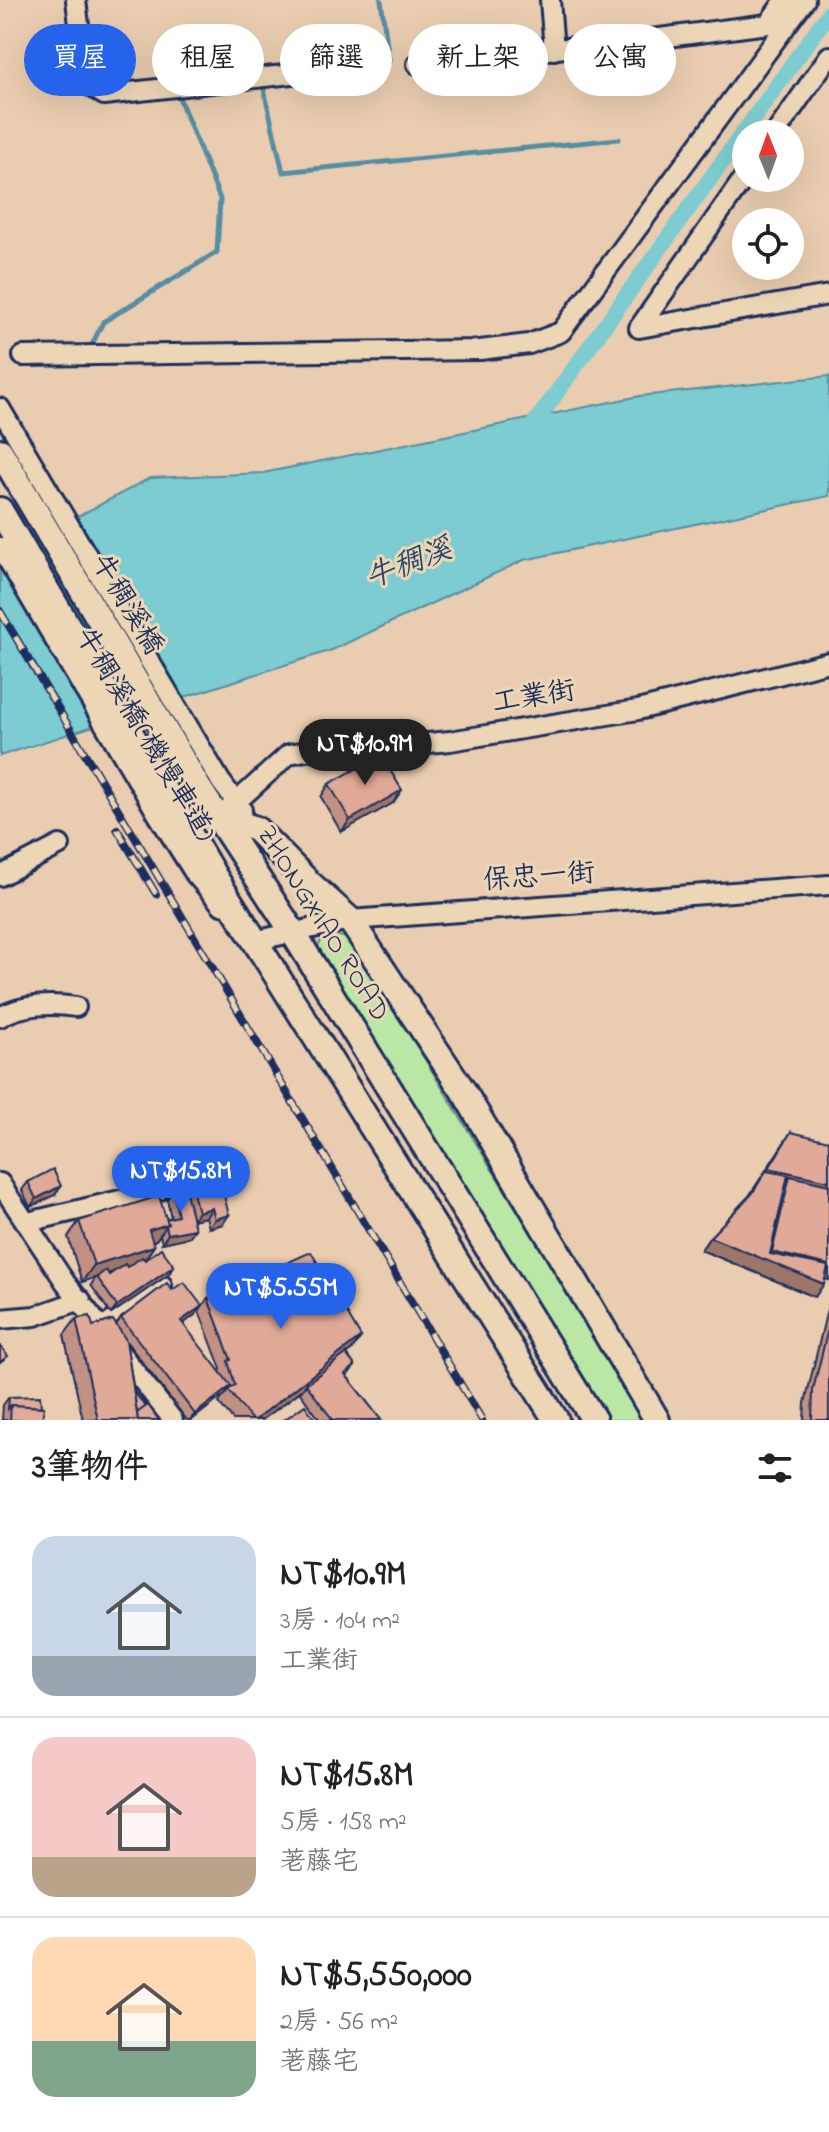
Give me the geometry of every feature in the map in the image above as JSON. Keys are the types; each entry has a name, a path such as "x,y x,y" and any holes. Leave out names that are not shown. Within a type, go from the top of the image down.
{"main road":[{"name":"牛稠溪橋","path":"0,451 228,810"},
{"path":"0,510 166,810 254,941 556,1420"},
{"name":"ZHONGXIAO ROAD","path":"228,810 256,829 350,920 464,1092 657,1420"},
{"name":"ZHONGXIAO ROAD","path":"228,810 292,931 594,1420"}],"street":[{"path":"76,0 86,83 104,95 280,75"},
{"path":"550,0 554,50"},
{"path":"548,51 768,24 785,0"},
{"path":"23,356 480,350 529,344 561,332 805,0"},
{"path":"785,120 829,56"},
{"path":"734,192 639,328 829,295"},
{"name":"牛稠溪橋(機慢車道)","path":"0,408 210,786"},
{"name":"牛稠溪橋(機慢車道)","path":"0,547 166,810"},
{"name":"工業街","path":"228,810 289,754 350,743 395,746 450,741 638,710 829,662"},
{"path":"0,876 60,845"},
{"name":"保忠一街","path":"254,941 350,920 829,885"},
{"path":"0,1017 52,1003 76,1007"},
{"path":"0,1183 65,1282 173,1420"},
{"path":"28,1222 158,1191"},
{"path":"103,1328 162,1285"},
{"path":"0,1319 35,1316 81,1300"}],"green space":[{"path":"325,936 349,939 369,968 645,1420 609,1420 317,953"}],"water":[{"name":"牛稠溪","path":"829,376 829,496 524,560 332,650 0,756 0,558 150,478 263,473 640,396"}],"building":[{"path":"381,755 402,790 350,820 329,784"},
{"path":"791,1132 829,1141 829,1181 769,1168"},
{"path":"184,1161 188,1181 175,1183 171,1163"},
{"path":"53,1169 61,1186 36,1199 28,1182"},
{"path":"766,1171 788,1175 770,1254 828,1266 824,1284 710,1237 752,1194"},
{"path":"790,1176 829,1185 829,1265 772,1252"},
{"path":"220,1180 229,1215 215,1219 212,1208 198,1212 191,1185"},
{"path":"185,1188 195,1229 168,1234 166,1219 178,1216 173,1190"},
{"path":"159,1196 168,1224 149,1230 154,1246 94,1265 79,1221"},
{"path":"161,1248 174,1266 117,1306 97,1277 106,1270 109,1275 125,1264 127,1267 142,1257 145,1260"},
{"path":"311,1252 361,1337 252,1420 228,1390 235,1385 228,1361 231,1360 208,1298"},
{"path":"184,1282 202,1306 181,1321 231,1386 195,1414 121,1318 167,1283 172,1290"},
{"path":"90,1316 93,1326 113,1320 126,1340 138,1420 98,1420 76,1319"},
{"path":"829,1325 829,1420 812,1420 813,1390"},
{"path":"0,1346 8,1356 0,1362"},
{"path":"346,1354 355,1366 345,1374 381,1420 333,1420 306,1384"},
{"path":"134,1392 146,1407 137,1413 137,1412"},
{"path":"40,1396 41,1407 11,1405 8,1409 9,1397"},
{"path":"11,1405 44,1407 42,1420 10,1420"},
{"path":"148,1405 159,1420 138,1420 137,1413"},
{"path":"305,1405 315,1420 284,1420"}],"waterway":[{"path":"381,0 384,24"},
{"path":"527,434 829,13"},
{"path":"264,90 283,172 619,139"},
{"path":"89,351 103,322 217,252 220,199 178,96"}],"railway":[{"path":"0,611 482,1420"},
{"path":"117,829 156,894"}]}
